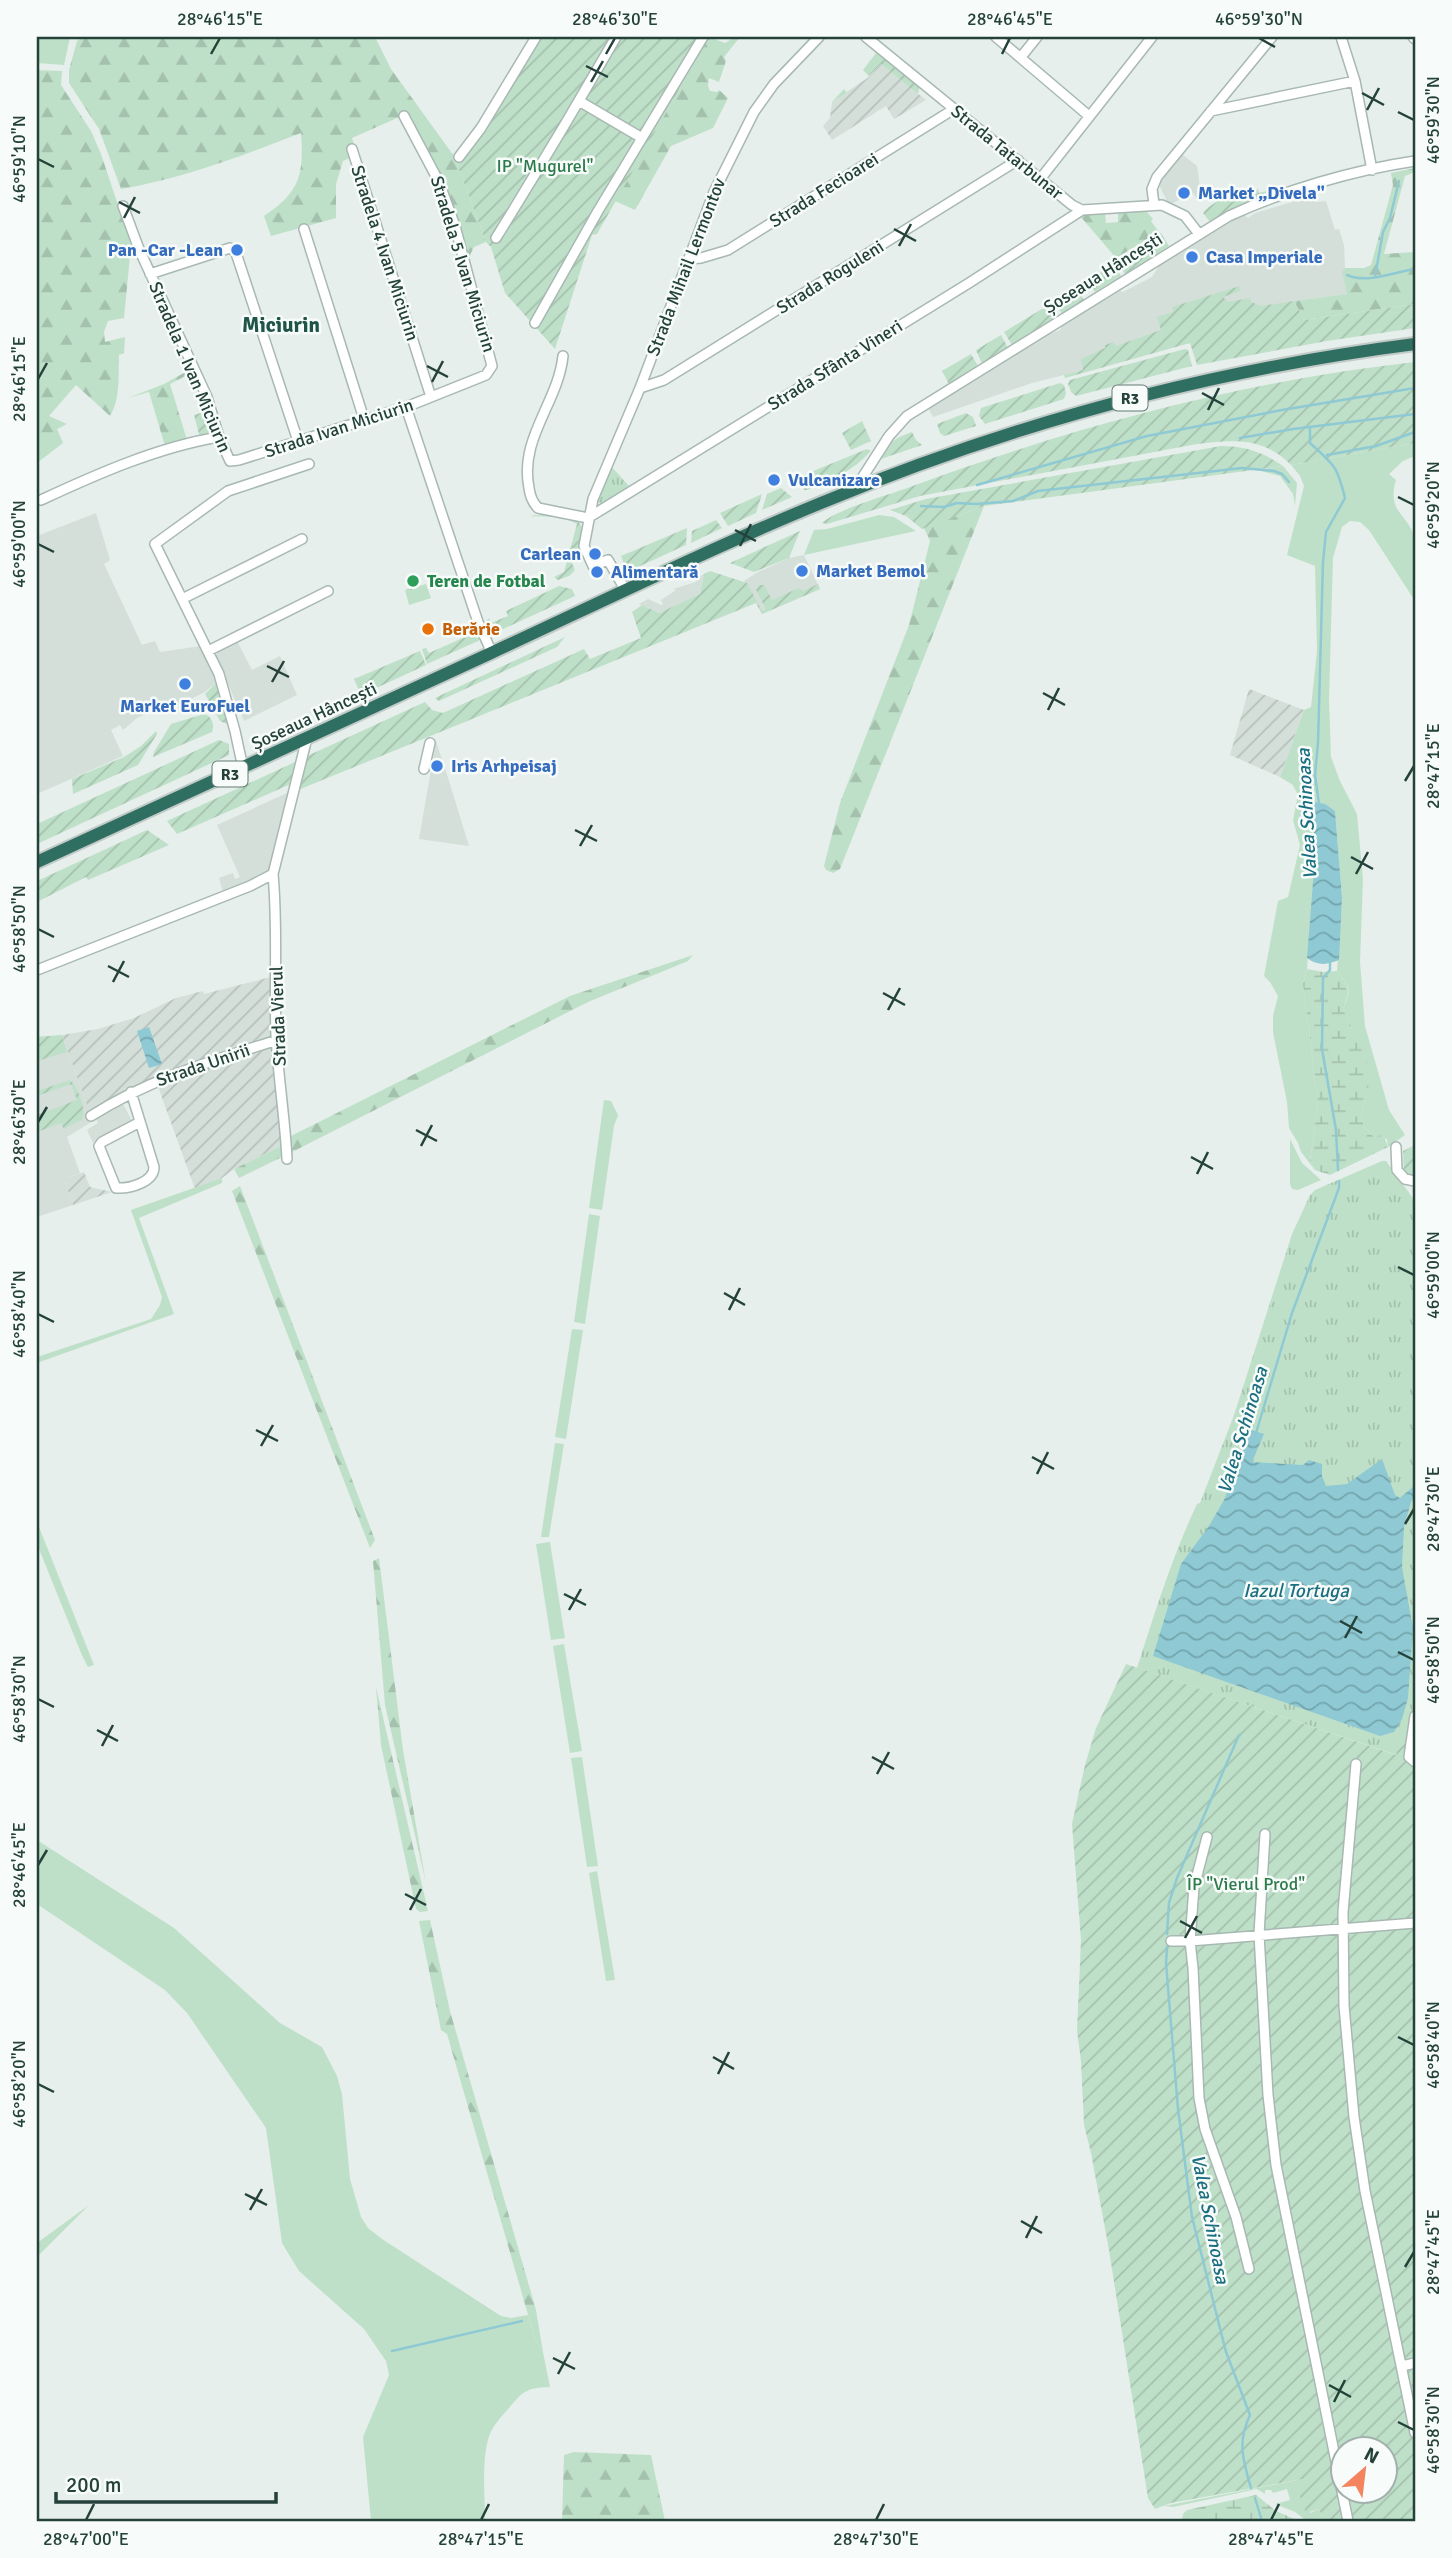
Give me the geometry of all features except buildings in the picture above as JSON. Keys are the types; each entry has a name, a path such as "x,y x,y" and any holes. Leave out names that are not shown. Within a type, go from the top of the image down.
{"highway":[{"name":"Șoseaua Hâncești","path":"37,863 626,591 855,489 998,438 1147,394 1283,365 1415,344"}],"street":[{"path":"459,157 481,128 536,37"},
{"path":"496,238 616,37"},
{"path":"535,323 703,37"},
{"name":"Strada Mihail Lermontov","path":"626,591 608,560 593,566 584,546 588,518 714,192 754,112 774,84 819,37"},
{"name":"Strada Tatarbunar","path":"866,37 1072,205 1082,210 1154,204 1179,212 1199,233"},
{"path":"996,37 1089,116"},
{"path":"1020,57 1037,37"},
{"path":"1041,178 1152,37"},
{"path":"1154,204 1152,189 1157,177 1272,37"},
{"path":"1341,37 1355,81 1372,170"},
{"path":"1211,111 1355,81"},
{"path":"579,101 642,138"},
{"name":"Strada Fecioarei","path":"690,259 727,250 954,109"},
{"name":"Stradela 5 Ivan Miciurin","path":"404,116 433,167 455,226 492,359 491,369 486,375"},
{"name":"Stradela 4 Ivan Miciurin","path":"352,149 431,397"},
{"name":"Strada Roguleni","path":"640,388 664,380 1018,160"},
{"name":"Șoseaua Hâncești","path":"855,489 889,436 907,416 1199,233 1260,202 1372,170 1415,161"},
{"name":"Stradela 1 Ivan Miciurin","path":"123,206 150,274 202,385 230,461"},
{"name":"Strada Sfânta Vineri","path":"588,518 1082,210"},
{"path":"304,229 364,419"},
{"name":"Stradela 1 Ivan Miciurin","path":"150,274 232,248 237,252 298,441"},
{"path":"563,356 560,373 532,440 527,475 530,495 538,508 588,518"},
{"name":"Strada Ivan Miciurin","path":"230,461 406,407 486,375"},
{"path":"406,407 478,622 492,653"},
{"path":"41,499 102,471 197,440 219,437"},
{"path":"243,768 225,692 208,651 155,544 228,491 309,464"},
{"path":"182,599 302,539"},
{"path":"208,651 328,591"},
{"name":"Strada Vierul","path":"287,1159 276,1040 274,974 277,926 273,874 307,738"},
{"path":"424,769 430,743"},
{"path":"37,970 250,886 273,874"},
{"name":"Strada Unirii","path":"91,1115 131,1092 181,1070 276,1040"},
{"path":"131,1092 154,1167 153,1177 122,1189 116,1188 99,1146 140,1122"},
{"path":"1396,1147 1397,1170 1405,1179 1415,1181"},
{"path":"1415,1716 1409,1756 1415,1762"},
{"path":"1356,1765 1343,1929 1344,2006 1354,2117 1365,2191 1415,2433"},
{"path":"1265,1834 1259,1934 1267,2081 1276,2165 1348,2521"},
{"path":"1207,1837 1194,1887 1190,1941 1202,2116 1236,2217 1249,2269"},
{"path":"1171,1941 1415,1923"},
{"path":"1402,2366 1415,2363"}],"shaded area":[{"path":"881,64 926,100 894,119 886,106 832,140 823,126 830,118 832,102 869,77"},
{"path":"1182,154 1197,166 1200,187 1205,197 1198,201 1193,193 1169,205 1158,183"},
{"path":"1306,198 1317,202 1326,201 1335,230 1339,229 1344,245 1345,268 1342,271 1348,294 1294,301 1304,320 1082,365 1084,370 1032,383 933,417 928,408 1120,291 1123,292 1152,277 1159,266 1244,214 1248,218 1255,213"},
{"path":"96,513 110,560 104,564 142,645 155,641 160,652 201,646 217,682 205,692 161,714 158,708 137,718 123,730 120,725 111,730 123,756 37,794 37,536"},
{"path":"804,555 820,589 762,614 744,581 789,558"},
{"path":"704,574 700,594 696,596 659,613 639,604 648,599 661,605 661,600 676,590 673,589 696,582 697,577"},
{"path":"237,641 252,670 280,656 297,695 244,721 216,656 218,651"},
{"path":"1249,689 1304,710 1280,777 1230,755"},
{"name":"Iris Arhpeisaj","path":"436,741 450,784 469,846 419,839"},
{"path":"287,793 270,870 223,892 219,878 233,873 235,879 240,877 217,825"},
{"path":"271,977 273,1037 188,1064 132,1089 90,1113 62,1035 98,1029 134,1018 176,998 203,991 204,994"},
{"path":"62,1035 93,1121 67,1137 80,1173 64,1179 73,1205 37,1217 37,1037"},
{"path":"274,1045 283,1145 234,1169 222,1178 195,1189 157,1084"},
{"path":"121,1100 132,1121 93,1143 87,1130 98,1123 95,1117"},
{"path":"84,1172 90,1187 112,1192 73,1205 64,1179"}],"green space":[{"path":"37,37 70,37 64,65 37,63"},
{"path":"83,37 375,37 391,69 454,156 486,242 474,247 467,261 440,175 406,114 352,138 355,148 352,157 343,161 336,184 336,218 271,236 264,216 285,199 297,181 302,160 301,133 190,173 121,189 99,129 69,83 69,70 77,41"},
{"name":"IP \"Mugurel\"","path":"532,37 709,37 597,234 592,235 555,349 505,293 491,247 486,242 454,156 479,125"},
{"path":"709,37 725,43 740,37 724,57 726,61 719,82 709,78 710,91 719,90 728,98 713,128 671,146 635,210 615,201"},
{"path":"876,53 920,85 918,94 881,64 869,76 863,70"},
{"path":"37,70 62,71 61,85 91,131 101,154 135,256 130,256 124,318 108,321 104,332 105,342 125,337 124,353 119,355 114,409 110,416 76,385 49,416 67,424 57,429 63,443 37,463"},
{"path":"844,89 847,93 839,98 832,102"},
{"path":"1415,168 1415,172 1405,176 1384,254 1415,252 1415,304 1304,320 1294,301 1347,294 1342,271 1345,268 1364,268 1371,265 1393,185 1391,173"},
{"path":"1275,184 1278,193 1229,211 1210,222 1203,213 1221,200 1258,189 1259,193 1267,191 1267,187"},
{"path":"1118,210 1146,211 1159,232 1116,258 1080,216 1105,212 1106,223 1118,222"},
{"path":"1161,233 1169,246 1125,274 1117,262"},
{"path":"1114,264 1121,276 1095,292 1088,280"},
{"path":"1240,286 1240,291 1223,297 1228,302 1250,298 1251,302 1261,306 1294,301 1304,320 1415,304 1415,328 1197,365 1190,343 1065,378 1064,375 1083,370 1081,359 1105,348 1105,345 1114,342 1116,346 1161,330 1157,317 1173,312 1172,307"},
{"path":"1076,287 1084,300 1062,314 1054,301"},
{"path":"1050,304 1058,317 1012,345 1004,332"},
{"path":"1001,335 1008,348 982,364 976,350"},
{"path":"1188,350 1192,366 1076,396 1068,384 1070,380"},
{"path":"971,354 978,366 949,384 942,371"},
{"path":"1415,362 1415,443 1291,465 1269,449 1247,442 1197,444 920,496 827,524 822,523 864,503 971,465 1096,426 1286,381"},
{"path":"191,369 193,372 170,384 187,440 165,446 149,392 128,398 164,384"},
{"path":"1060,383 1064,385 1066,393 1064,399 985,424 979,416 981,408"},
{"path":"207,411 215,434 200,438 194,415"},
{"path":"966,413 973,417 976,426 944,436 940,433 937,424"},
{"path":"862,421 871,441 851,450 842,433"},
{"path":"912,432 922,445 881,459 888,445"},
{"path":"1415,443 1415,456 1403,461 1389,474 1396,480 1396,507 1409,524 1415,540 1415,601 1369,530 1360,522 1350,521 1342,527 1333,558 1329,699 1331,757 1357,814 1363,879 1360,962 1365,1026 1389,1110 1405,1135 1388,1147 1387,1139 1375,1138 1364,1127 1361,1115 1371,1073 1343,1009 1348,989 1337,971 1342,897 1335,812 1311,813 1316,844 1307,969 1303,984 1318,1103 1310,1161 1315,1170 1301,1152 1289,1128 1287,1102 1273,1032 1273,1016 1278,996 1264,976 1278,901 1288,897 1300,845 1293,820 1298,795 1293,785 1280,777 1304,710 1311,707 1317,651 1315,566 1287,555 1304,486 1291,465"},
{"path":"1221,446 1254,451 1283,466 984,506 922,529 906,516 890,510 926,499"},
{"path":"867,449 871,451 857,464 825,482 804,490 798,481 801,476"},
{"path":"610,465 629,486 601,504 596,500"},
{"path":"1283,466 1297,483 1295,506 1293,494 1280,476 1257,470"},
{"path":"781,488 792,497 762,510 767,494"},
{"path":"762,494 756,513 728,526 720,513"},
{"path":"984,506 840,869 833,873 824,866 840,803 909,625 930,541 924,528"},
{"path":"553,514 577,520 582,527 581,543 584,554 571,561 575,570 569,576 558,580 554,577 564,572 577,524 563,517 529,516"},
{"path":"879,515 894,517 916,531 804,555 814,530"},
{"path":"716,520 722,528 691,543 692,531"},
{"path":"687,528 686,545 627,572 621,556"},
{"path":"800,531 789,558 754,572 730,563"},
{"path":"710,571 747,583 762,611 766,609 756,590 759,585 764,585 772,600 799,588 803,591 818,584 820,589 762,614 756,603 298,790 305,757 425,702 432,710 443,713 584,649 590,659 641,638 632,612 642,605 659,613 700,594 704,574"},
{"path":"426,584 431,598 409,605 405,590"},
{"path":"559,586 572,589 575,596 492,634 489,633 484,623 489,618 491,623 508,616 506,611"},
{"path":"471,627 477,628 481,636 478,641 427,664 422,649 426,648 429,653 474,633"},
{"path":"565,637 557,647 439,701 435,698"},
{"path":"420,651 426,665 346,702 360,693 354,679"},
{"path":"217,682 227,724 220,721 205,694"},
{"path":"204,714 212,721 212,732 153,757 171,724"},
{"path":"156,731 157,734 138,765 73,794 72,779 124,757 141,746"},
{"path":"219,740 229,744 229,755 37,844 37,824"},
{"path":"295,762 293,783 177,834 167,821"},
{"path":"147,830 169,845 88,880 86,877 37,902 37,881"},
{"path":"693,955 688,961 588,1002 292,1152 289,1137 570,996"},
{"path":"1307,969 1337,971 1347,985 1348,993 1343,1009 1372,1073 1361,1115 1364,1127 1375,1138 1383,1134 1388,1147 1330,1175 1315,1170 1310,1161 1318,1103 1303,984"},
{"path":"62,1035 67,1052 37,1061 37,1037"},
{"path":"70,1080 81,1098 83,1119 64,1129 61,1123 37,1132 37,1115 77,1100 71,1084 37,1096 37,1091"},
{"path":"604,1100 611,1101 618,1115 614,1126 602,1210 589,1208"},
{"path":"1290,1139 1302,1163 1321,1180 1298,1190 1292,1189 1290,1184"},
{"path":"283,1145 284,1156 239,1178 234,1169"},
{"path":"1415,1145 1415,1177 1404,1174 1403,1151"},
{"path":"1386,1161 1415,1201 1415,1693 1409,1735 1397,1755 1137,1668 1172,1564 1197,1504 1200,1503 1234,1415 1292,1234 1310,1195 1315,1190"},
{"path":"222,1178 222,1183 139,1218 174,1314 37,1363 37,1357 151,1319 162,1297 131,1210"},
{"path":"240,1186 375,1540 370,1548 232,1191"},
{"path":"589,1214 600,1216 585,1324 574,1322"},
{"path":"572,1329 583,1330 566,1439 555,1437"},
{"path":"555,1443 564,1444 549,1537 541,1537"},
{"path":"37,1522 94,1665 88,1667 81,1653 37,1544"},
{"path":"550,1542 565,1638 551,1640 536,1544"},
{"path":"379,1558 403,1750 426,1883 385,1705 373,1561"},
{"path":"564,1644 582,1751 570,1753 553,1646"},
{"name":"ÎP \"Vierul Prod\"","path":"1126,1664 1396,1755 1402,1736 1409,1735 1415,1693 1415,2521 1324,2521 1319,2509 1306,2513 1299,2494 1303,2479 1171,2503 1155,2509 1148,2498 1109,2250 1084,2125 1077,2031 1081,1940 1072,1824 1096,1728"},
{"path":"376,1687 428,1911 420,1912 416,1909 381,1745"},
{"path":"582,1757 598,1866 587,1867 571,1758"},
{"path":"37,1840 174,1928 280,2023 322,2047 337,2076 342,2094 350,2179 361,2217 368,2228 501,2316 511,2318 528,2315 535,2339 543,2352 550,2387 531,2389 522,2394 492,2430 484,2465 485,2521 371,2521 363,2437 389,2375 386,2361 364,2329 299,2271 282,2243 266,2128 187,2013 165,1990 37,1904"},
{"path":"597,1871 615,1980 606,1981 589,1873"},
{"path":"430,1920 450,2011 536,2310 543,2352 535,2339 447,2034 441,2030 419,1921"},
{"path":"89,2205 37,2257 37,2243"},
{"path":"574,2452 651,2455 665,2521 562,2521 564,2455"},
{"path":"1303,2479 1310,2513 1319,2509 1324,2521 1307,2521 1295,2512 1275,2504 1290,2500 1287,2489 1273,2493 1271,2490 1265,2490 1265,2494 1257,2489 1173,2507 1164,2506"},
{"path":"1256,2495 1276,2511 1299,2521 1182,2521 1187,2510"}],"water":[{"path":"1314,802 1325,804 1335,811 1342,897 1339,960 1327,964 1307,958 1316,844 1311,813"},
{"path":"149,1027 162,1064 149,1068 137,1031"},
{"name":"Iazul Tortuga","path":"1251,1430 1264,1434 1252,1462 1303,1465 1309,1460 1322,1464 1322,1476 1326,1486 1347,1484 1382,1459 1395,1495 1400,1498 1415,1485 1415,1497 1404,1527 1402,1567 1413,1628 1408,1698 1402,1719 1394,1732 1380,1736 1153,1656 1181,1564 1224,1500"}],"waterway":[{"name":"Valea Schinoasa","path":"1375,277 1383,232 1390,218 1399,181"},
{"path":"1347,275 1372,278 1415,269"},
{"path":"977,485 1147,436 1415,388"},
{"path":"1240,438 1415,414"},
{"name":"Valea Schinoasa","path":"1310,427 1310,443 1334,466 1345,498 1326,532 1323,562 1315,775 1319,804"},
{"path":"1327,455 1376,446 1415,432"},
{"path":"921,506 944,507 957,503 1013,501 1038,491 1242,468 1274,471 1282,474 1289,482"},
{"name":"Valea Schinoasa","path":"1330,962 1330,970 1323,978 1322,1049 1336,1130 1338,1170"},
{"name":"Valea Schinoasa","path":"1256,1433 1292,1313 1339,1188 1339,1181"},
{"name":"Valea Schinoasa","path":"1167,1934 1169,1903 1177,1878 1239,1735"},
{"name":"Valea Schinoasa","path":"1167,1947 1178,2109 1192,2217 1226,2352 1250,2415 1242,2443 1251,2488"},
{"path":"392,2351 522,2321"},
{"name":"Valea Schinoasa","path":"1255,2498 1262,2521"}],"place":[{"name":"Market „Divela\"","path":"1184,193"},
{"name":"Pan -Car -Lean","path":"237,250"},
{"name":"Casa Imperiale","path":"1192,257"},
{"name":"Vulcanizare","path":"774,480"},
{"name":"Carlean","path":"595,554"},
{"name":"Market Bemol","path":"802,571"},
{"name":"Alimentară","path":"597,572"},
{"name":"Teren de Fotbal","path":"413,581"},
{"name":"Berărie","path":"428,629"},
{"name":"Market EuroFuel","path":"185,684"},
{"name":"Iris Arhpeisaj","path":"437,766"}],"district":[{"name":"Miciurin","path":"281,325"}]}
